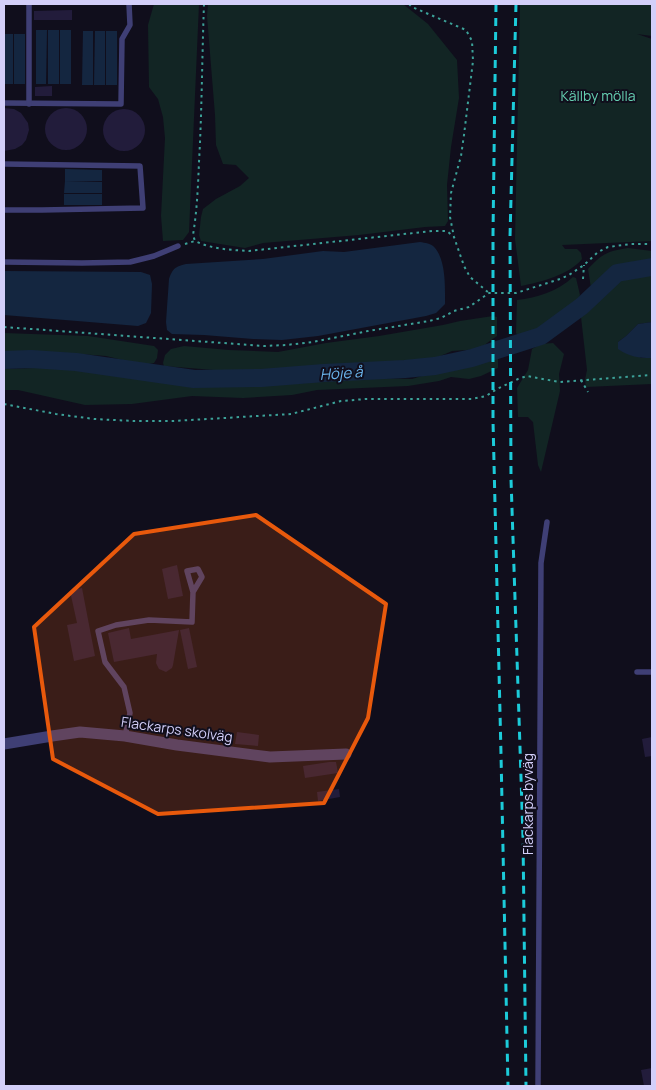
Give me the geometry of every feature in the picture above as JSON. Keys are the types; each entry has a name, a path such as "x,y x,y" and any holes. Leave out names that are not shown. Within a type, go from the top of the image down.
{"street":[{"name":"Flackarps skolväg","path":"4,744 80,732 125,736 270,757 346,754"}],"lane":[{"path":"29,4 29,104"},
{"path":"4,103 121,104 122,39 130,25 129,4"},
{"path":"4,164 140,166 143,208 4,210"},
{"path":"4,262 130,262 154,256 178,246"},
{"name":"Flackarps byväg","path":"538,1086 541,563 547,522"},
{"path":"125,736 130,714 124,687 104,662 98,631 116,625 149,620 192,622 193,592"},
{"path":"637,672 652,672"}],"path":[{"path":"195,241 204,4"},
{"path":"409,4 466,30 472,41 473,60 464,135 451,193 450,217 454,237 464,266 470,277 489,293"},
{"path":"178,246 195,241 203,245 227,250 249,251 432,231 447,231 454,237"},
{"path":"4,327 264,346 313,342 441,318 454,311 469,307 489,293 516,293 560,279 569,275 598,252 608,247 652,244"},
{"path":"584,264 584,279"},
{"path":"4,404 94,419 174,421 291,414 342,401 366,399 472,399 486,396 496,389 528,376 559,382 652,375"},
{"path":"581,380 588,392"}],"highlighted area":[{"path":"256,515 386,604 368,718 324,803 158,814 53,759 34,627 134,534"}],"green space":[{"path":"154,4 199,4 189,232 183,240 163,241 161,216 165,138 163,117 158,99 149,87 148,25"},
{"path":"208,4 403,4 428,24 457,60 459,98 451,147 447,185 448,221 445,226 263,243 245,248 201,241 199,235 203,209 216,199 240,186 249,178 236,165 223,164 216,145 207,16"},
{"name":"Källby mölla","path":"520,4 652,4 652,36 637,34 652,39 652,241 562,245 565,249 577,249 581,253 582,259 562,274 521,286 515,239"},
{"path":"628,248 652,251 652,261 634,262 622,266 611,271 591,288 588,269 605,254"},
{"path":"652,272 652,322 638,324 618,342 641,358 652,358 652,384 586,387 587,370 581,317 605,289 629,274"},
{"path":"573,277 576,278 580,295 576,305 532,334 519,337 516,333 517,300 547,293"},
{"path":"493,316 497,317 497,336 481,349 452,351 431,360 419,360 405,364 373,363 278,371 226,371 164,366 163,363 165,355 171,349 184,346 278,352"},
{"path":"4,333 88,336 154,346 158,350 157,358 154,363 143,365 106,356 53,352 4,353"},
{"path":"553,343 564,354 559,374 560,391 541,472 538,465 533,422 528,417 518,417 517,388 528,370 532,349 541,344"},
{"path":"498,354 498,368 469,379 451,377 408,386 317,390 292,395 243,398 192,396 132,404 85,405 18,390 4,390 4,369 66,367 136,378 229,385 276,384 306,383 347,377 412,379 454,366 482,360"}],"water":[{"path":"36,30 47,30 46,84 36,84"},
{"path":"48,30 59,30 59,84 48,84"},
{"path":"60,30 71,30 71,84 60,84"},
{"path":"83,31 93,31 93,85 82,85"},
{"path":"95,31 105,31 105,85 94,85"},
{"path":"106,31 117,31 117,85 106,85"},
{"path":"4,34 13,34 13,84 4,84"},
{"path":"14,34 25,34 25,84 14,84"},
{"path":"65,169 102,170 102,181 65,181"},
{"path":"65,181 102,182 102,193 64,193"},
{"path":"64,194 102,194 102,205 64,205"},
{"path":"420,242 430,244 435,248 439,253 443,267 445,304 436,313 318,336 282,340 172,334 167,330 169,279 173,270 179,266 263,259 323,251 344,252"},
{"path":"4,271 141,272 150,275 152,284 151,313 146,323 138,326 4,315"},
{"path":"652,322 652,358 642,358 626,354 618,349 618,342 638,324"}],"building":[{"path":"72,10 72,20 34,20 34,11"},
{"path":"52,86 52,96 35,96 35,87"},
{"path":"4,108 14,109 21,113 28,123 29,130 26,140 22,145 15,149 4,151"},
{"path":"66,108 81,114 87,129 81,144 66,150 51,144 45,129 51,114"},
{"path":"124,109 139,115 145,130 139,145 124,151 109,145 103,130 109,115"},
{"path":"177,565 183,596 168,599 162,569"},
{"path":"82,588 95,656 74,661 67,625 77,623 70,591"},
{"path":"129,628 131,639 179,630 172,668 166,672 159,669 156,663 157,654 114,662 108,633"},
{"path":"189,628 197,667 188,669 180,630"},
{"path":"237,732 259,735 258,746 235,744"},
{"path":"652,737 652,756 645,757 642,739"},
{"path":"336,762 338,773 305,778 303,766"},
{"path":"339,789 340,797 318,801 317,792"},
{"path":"652,1068 652,1086 644,1086 641,1070"}],"waterway":[{"name":"Höje å","path":"4,360 31,359 76,362 194,379 261,378 435,366 472,358 541,336 582,306 617,273 652,267"}],"railway":[{"path":"496,4 493,421 508,1086"},
{"path":"516,4 510,237 511,479 523,837 526,1086"}]}
